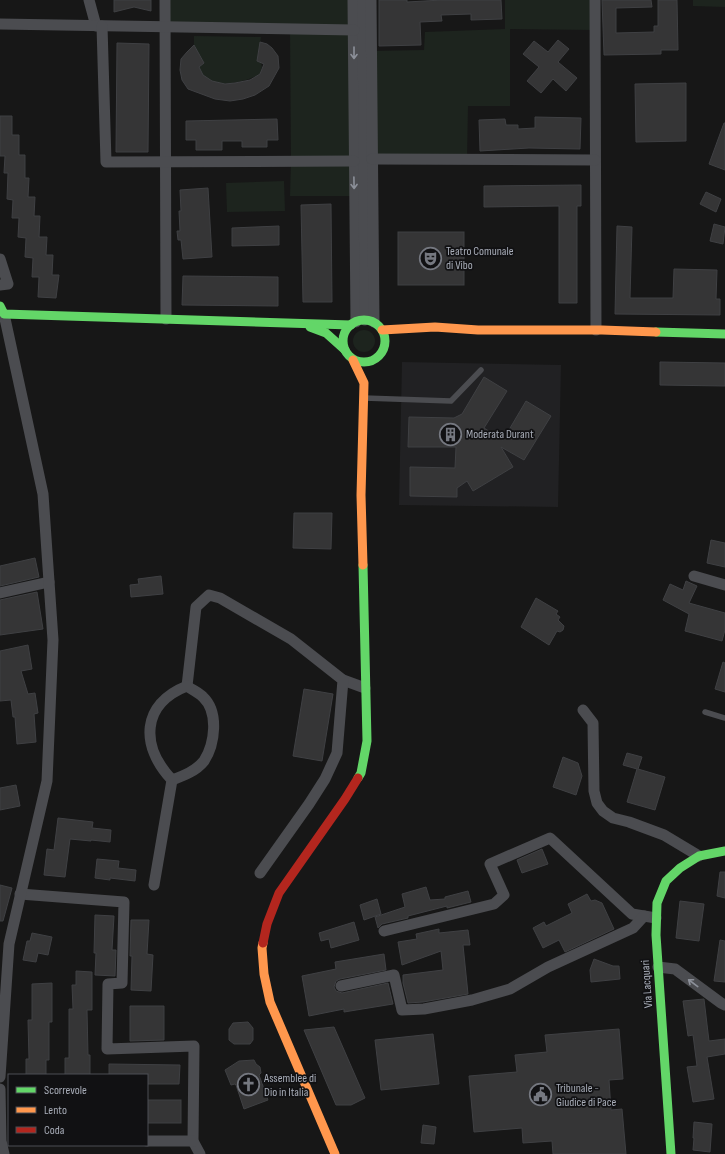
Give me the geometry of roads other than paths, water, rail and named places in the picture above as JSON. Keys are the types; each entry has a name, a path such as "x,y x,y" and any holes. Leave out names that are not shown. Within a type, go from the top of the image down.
{"main road":[{"path":"2,310 166,319 299,324 366,324 478,330 596,330 725,334"},
{"path":"299,324 326,333 345,350 353,360 364,383 360,495 367,741 361,773 345,799 278,893 267,924 262,948 264,974 270,1002 335,1154"},
{"path":"345,350 343,344 346,330 366,324"},
{"path":"364,383 386,343 366,324"},
{"path":"353,360 366,363 372,362 398,338 435,327"},
{"name":"Via Lacquari","path":"671,1154 658,967 656,918 657,903 666,881 680,868 699,856 725,851"}],"street":[{"path":"89,0 99,26 106,162 354,161"},
{"path":"165,0 166,319"},
{"path":"353,0 354,161 366,324"},
{"path":"363,0 366,324"},
{"path":"366,324 372,159 371,0"},
{"path":"594,0 596,330"},
{"path":"0,24 354,30"},
{"path":"372,159 595,160"},
{"path":"0,258 8,284 0,285"},
{"path":"0,1077 9,944 46,781 53,640 43,494 2,310"},
{"path":"694,576 725,585"},
{"path":"0,593 49,582"},
{"path":"187,686 196,607 208,595 220,598 291,639 343,680 365,688"},
{"path":"260,873 309,804 325,779 337,753 343,680"},
{"path":"172,780 187,774 203,762 211,746 213,715 203,697 187,686"},
{"path":"172,780 162,769 151,746 150,731 153,715 163,701 176,691 187,686"},
{"path":"583,710 593,723 594,791 597,803 603,811 613,818 629,822 664,835 699,856"},
{"path":"154,885 172,780"},
{"path":"384,931 494,904 504,895 490,864 550,838 632,914 656,918"},
{"path":"20,894 124,902 122,983 108,984 107,1049 194,1046 193,1141 200,1154"},
{"path":"341,986 394,975 402,1010 424,1009 472,1000 510,989 548,967 633,928 644,916"},
{"path":"658,967 676,970 725,1005"},
{"path":"0,1089 5,1141 4,1154"},
{"path":"148,1141 193,1141"}],"lane":[{"path":"364,398 451,401 481,370"},
{"path":"705,712 725,718"}],"place":[{"name":"Teatro Comunale di Vibo","path":"431,258"},
{"name":"Moderata Durant","path":"451,434"},
{"name":"Assemblee di Dio in Italia","path":"249,1085"},
{"name":"Tribunale - Giudice di Pace","path":"541,1095"}]}
